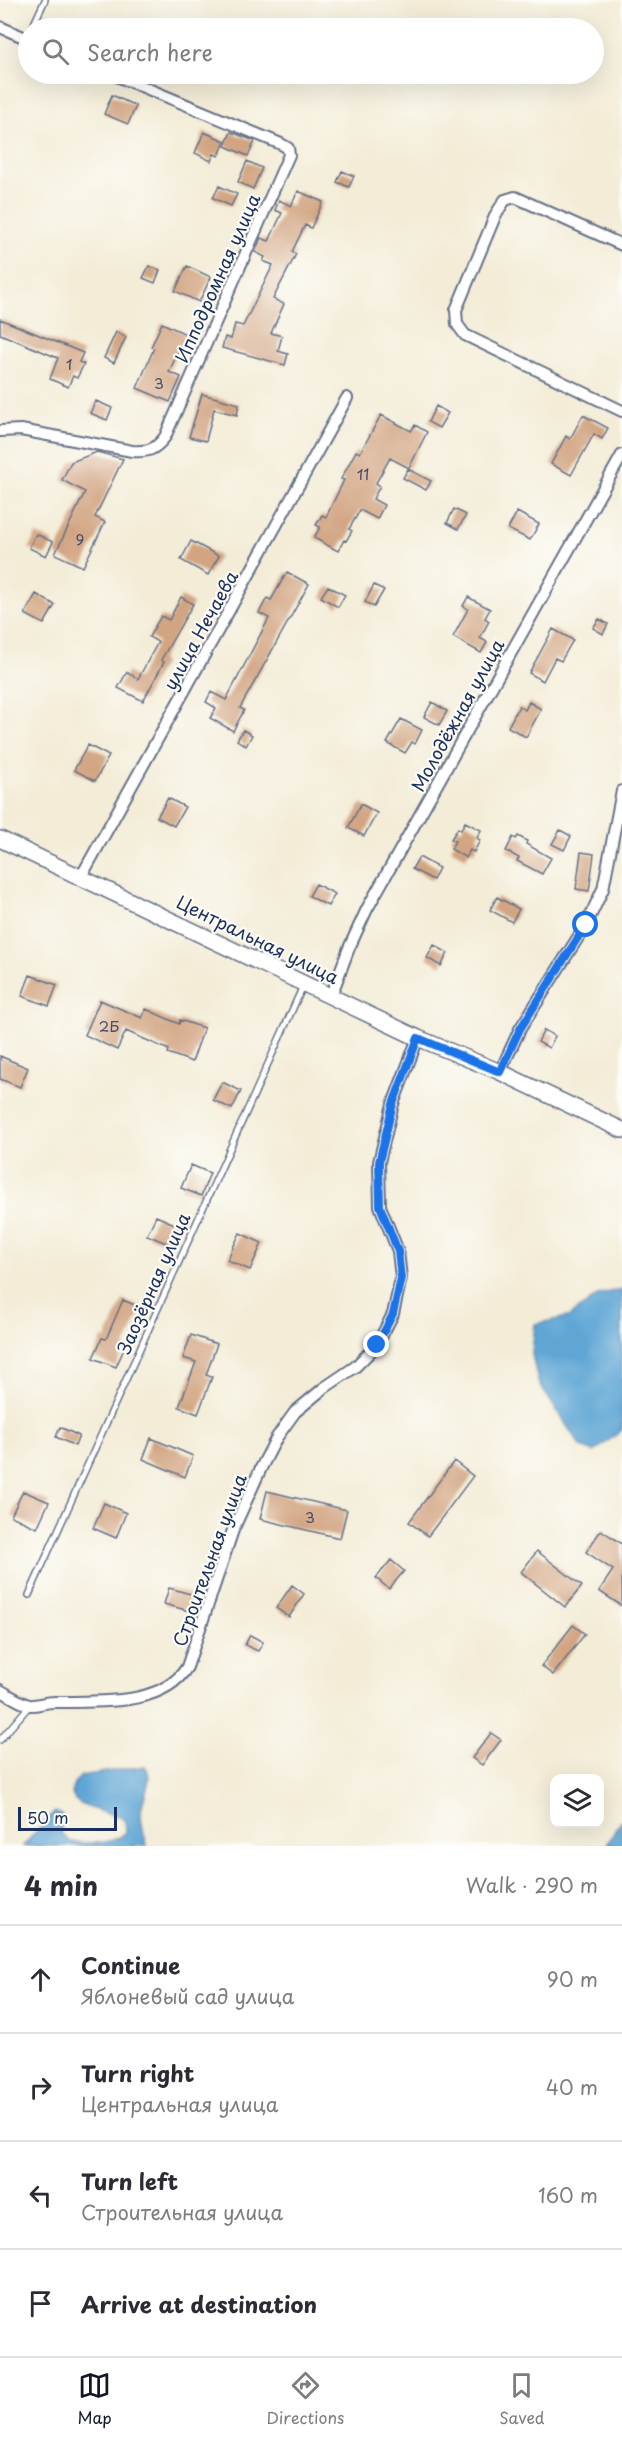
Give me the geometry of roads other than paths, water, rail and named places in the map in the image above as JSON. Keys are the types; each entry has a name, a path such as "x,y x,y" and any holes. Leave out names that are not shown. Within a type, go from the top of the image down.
{"street":[{"path":"0,27 18,32"},
{"name":"Ипподромная улица","path":"0,431 21,430 132,452 147,452 157,447 165,437 289,155 288,148 281,144 136,84"},
{"path":"622,245 515,197 505,200 496,214 456,310 457,324 465,335 622,411"},
{"name":"улица Нечаева","path":"81,877 347,398"},
{"name":"Молодёжная улица","path":"331,996 367,909 622,455"},
{"path":"500,1072 520,1029 586,925 603,889 622,791"},
{"name":"Центральная улица","path":"0,839 418,1038 500,1072 622,1130"},
{"name":"Строительная улица","path":"30,1705 50,1702 100,1702 148,1695 181,1677 187,1667 233,1530 277,1437 296,1412 324,1388 355,1367 377,1345 393,1314 401,1278 398,1251 380,1206 379,1162 393,1104 418,1038"},
{"path":"0,1690 30,1705"}],"lane":[{"path":"37,18 45,0"},
{"name":"Заозёрная улица","path":"29,1595 304,982"},
{"path":"0,1740 30,1705"}],"water":[{"path":"622,1289 622,1430 594,1452 581,1447 538,1382 532,1354 535,1324 568,1317 599,1295"},
{"path":"145,1766 149,1777 141,1813 147,1846 23,1846 54,1812 62,1815 61,1833 70,1842 100,1843 115,1840 126,1832 125,1819 85,1806 77,1801 72,1795 73,1786 81,1776"},
{"path":"622,1819 622,1846 606,1846"}]}
